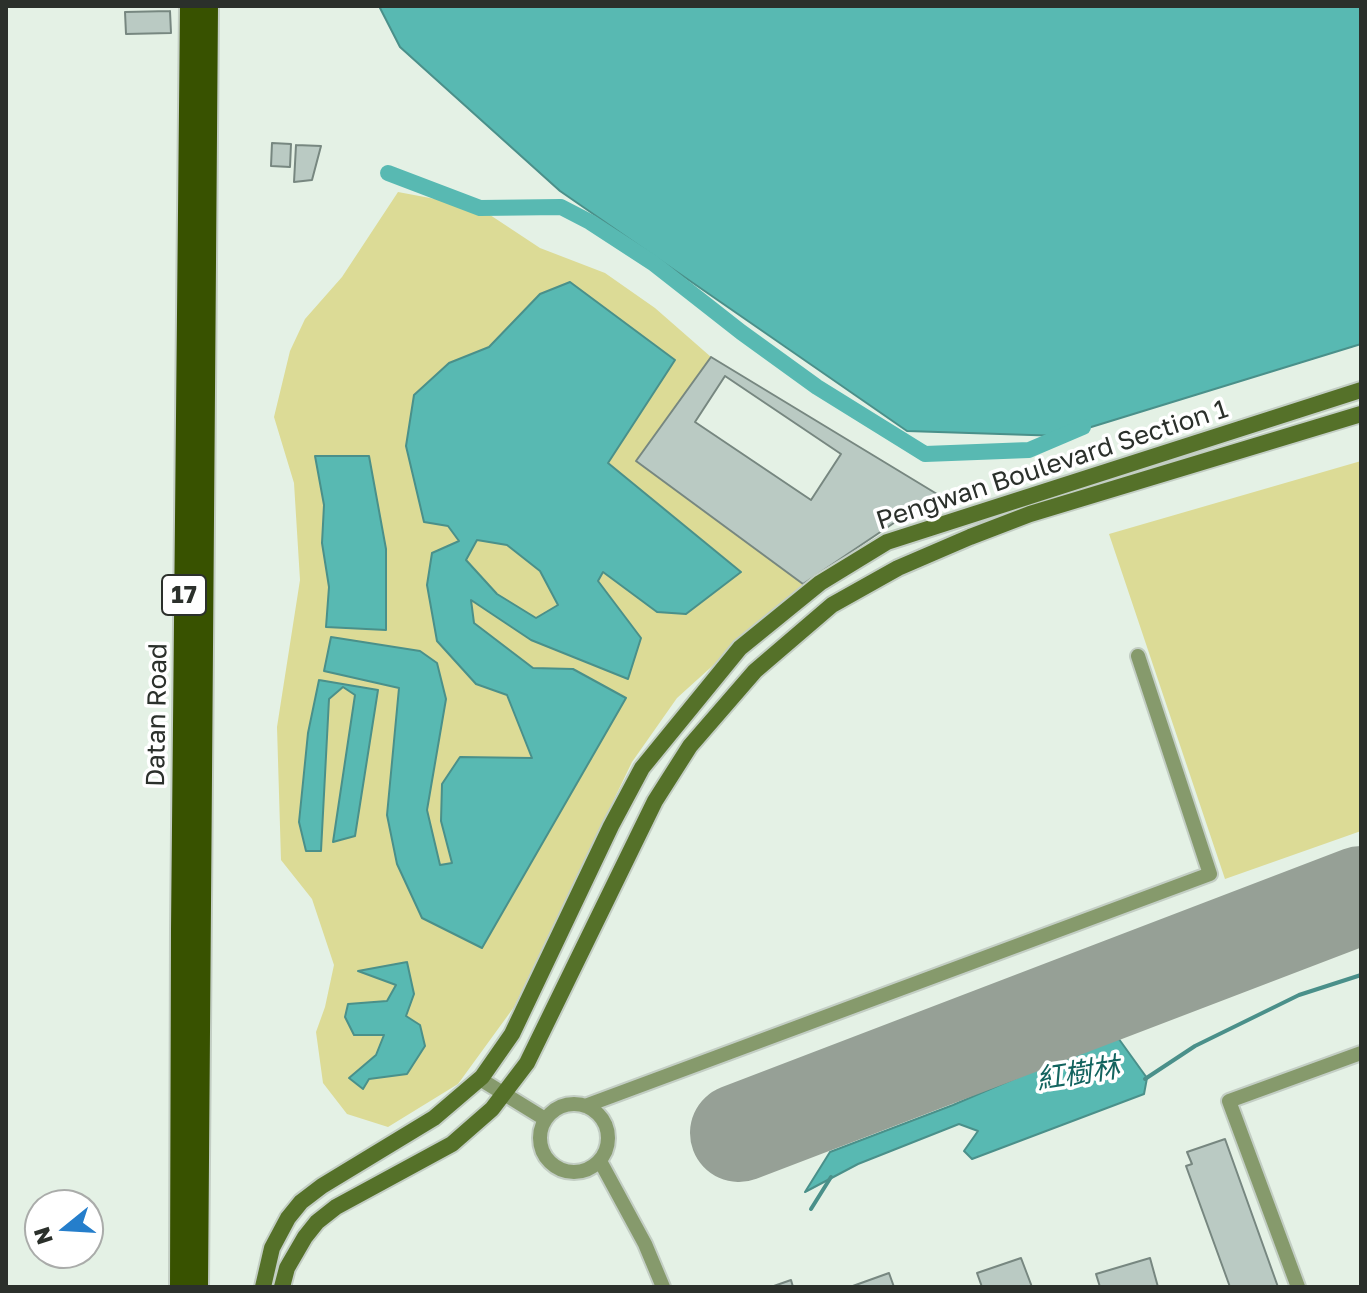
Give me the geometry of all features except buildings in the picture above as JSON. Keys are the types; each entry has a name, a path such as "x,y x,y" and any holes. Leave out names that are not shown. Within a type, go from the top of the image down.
{"main road":[{"name":"Datan Road","path":"190,6 190,1184"},
{"name":"Datan Road","path":"190,1184 208,6"},
{"name":"17","path":"180,1287 190,1184"},
{"name":"17","path":"190,1184 198,1287"}],"street":[{"name":"Pengwan Boulevard Section 1","path":"263,1287 272,1248 288,1218 301,1202 434,1118 480,1079 512,1034 642,768 740,648 820,583 887,542 1361,390"},
{"name":"Pengwan Boulevard Section 1","path":"282,1287 287,1268 317,1222 336,1207 452,1144 492,1109 527,1063 655,801 690,746 755,671 832,605 898,568 1030,514 1361,414"},
{"path":"585,1106 602,1119 607,1129 608,1140 600,1161 581,1172 558,1169 549,1162 540,1141 545,1119 562,1106 585,1106 1210,874 1138,656"},
{"path":"1298,1287 1229,1101 1361,1053"},
{"path":"480,1079 545,1119"},
{"path":"600,1161 645,1244 663,1287"}],"shaded area":[{"path":"398,192 478,207 540,248 605,273 655,308 711,357 636,461 803,584 677,698 632,762 514,1007 458,1084 388,1127 347,1114 323,1083 316,1032 334,965 312,899 281,860 277,727 300,580 294,483 274,417 290,351 305,319 342,277"},
{"path":"1361,461 1361,831 1225,879 1109,534"}],"water":[{"path":"379,6 1361,6 1361,344 1062,436 907,431 560,191 400,47"},
{"path":"570,282 675,360 608,463 741,572 686,614 657,612 603,572 598,581 641,638 628,679 531,640 471,600 474,623 533,668 573,669 626,698 482,948 422,918 397,864 387,815 399,688 324,671 331,637 420,651 437,663 446,699 427,810 440,865 452,863 441,821 442,784 460,757 532,758 507,695 476,684 437,641 427,585 432,553 459,541 448,526 424,522 406,446 414,395 449,363 489,347 540,294","holes":["477,540 507,545 540,571 558,605 536,618 497,594 466,560"]},
{"path":"315,456 369,456 386,549 386,630 326,627 329,587 322,543 324,505"},
{"path":"319,680 378,690 355,836 333,842 355,695 343,687 329,699 321,851 306,851 299,822 308,733"},
{"path":"407,962 414,994 406,1016 420,1025 425,1046 407,1074 369,1079 363,1089 349,1078 376,1055 384,1035 354,1035 345,1017 348,1004 387,1001 396,985 358,971"},
{"path":"1116,1035 1147,1078 1144,1094 972,1159 964,1151 978,1131 959,1124 858,1164 805,1192 830,1152 953,1105"}],"waterway":[{"path":"388,173 480,208 561,207 590,222 653,263 817,387 925,454 1029,450 1083,427"},
{"name":"紅樹林","path":"1145,1079 1195,1046 1299,995 1361,975"},
{"name":"紅樹林","path":"811,1209 831,1177"}],"runway":[{"path":"739,1133 1361,895"}]}
